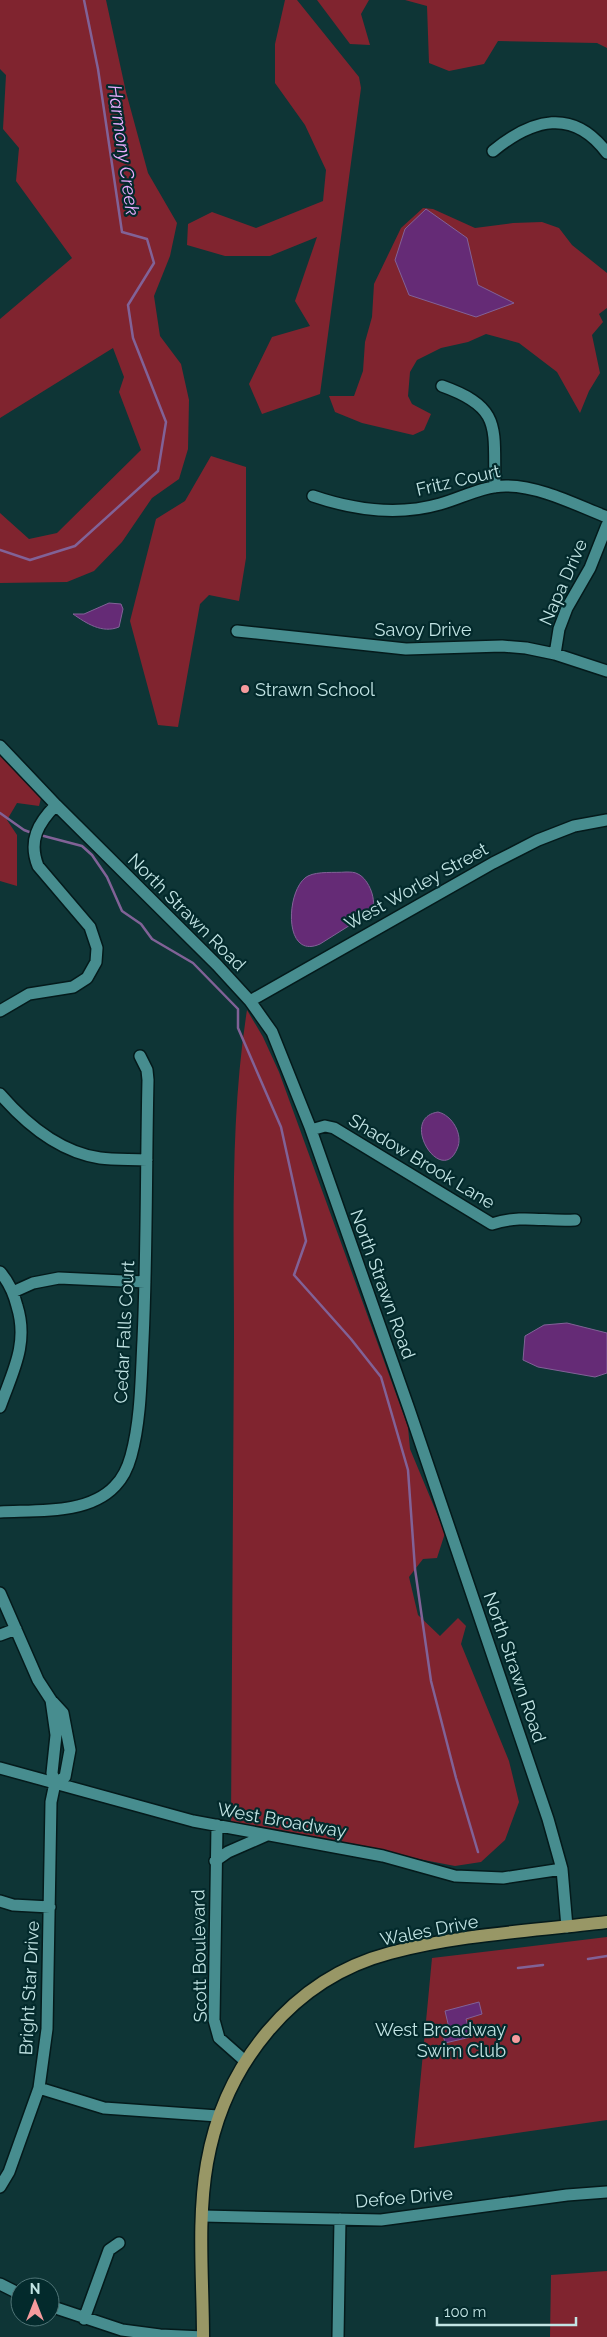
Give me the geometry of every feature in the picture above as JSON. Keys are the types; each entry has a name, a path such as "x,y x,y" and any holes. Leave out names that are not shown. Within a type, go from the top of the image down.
{"main road":[{"path":"567,1927 607,1922"},
{"name":"Wales Drive","path":"245,2061 258,2042 288,2010 328,1980 359,1965 389,1953 443,1942 567,1927"},
{"path":"203,2337 203,2216 207,2164 218,2116 245,2061"}],"street":[{"path":"493,151 513,135 535,124 556,122 579,127 596,138 607,153"},
{"path":"442,386 466,394 479,403 489,416 493,427 495,487"},
{"name":"Fritz Court","path":"313,496 350,507 399,511 440,504 476,490 516,486 533,490 607,517"},
{"name":"Napa Drive","path":"555,654 559,629 567,608 590,568 607,525"},
{"name":"Savoy Drive","path":"237,631 368,647 406,649 502,646 555,654 607,671"},
{"name":"North Strawn Road","path":"0,746 56,805 217,965 250,1001 272,1032 311,1130 409,1409 548,1820 562,1869 567,1927"},
{"path":"0,1011 29,994 73,987 87,978 96,962 97,948 90,927 38,866 34,856 36,831 43,818 56,805"},
{"name":"West Worley Street","path":"250,1001 494,862 538,840 574,826 607,820"},
{"name":"Cedar Falls Court","path":"0,1512 73,1507 91,1502 115,1486 124,1474 135,1435 145,1282 148,1080 147,1070 140,1056"},
{"path":"0,1094 25,1120 45,1136 65,1147 99,1158 147,1160"},
{"name":"Shadow Brook Lane","path":"311,1130 325,1126 334,1128 492,1224 507,1219 526,1217 550,1222 576,1220"},
{"path":"0,1272 13,1292 22,1321 19,1356 1,1404"},
{"path":"13,1292 33,1283 59,1278 145,1282"},
{"path":"0,1593 16,1629 0,1635"},
{"name":"Bright Star Drive","path":"0,2187 8,2172 39,2088 47,2029 52,1802 56,1783 52,1774 56,1735 51,1700 28,1660 16,1629"},
{"name":"West Broadway","path":"0,1768 184,1819 383,1856 455,1876 504,1878 562,1869"},
{"name":"Scott Boulevard","path":"217,1825 214,2020 219,2038 245,2061"},
{"path":"216,1861 234,1849 267,1835"},
{"path":"0,1901 13,1905 50,1907"},
{"path":"39,2088 104,2108 218,2116"},
{"name":"Defoe Drive","path":"203,2216 381,2220 567,2195 607,2192"},
{"path":"338,2337 340,2219"},
{"path":"84,2319 109,2250 119,2243"},
{"path":"60,2310 122,2330 160,2335 203,2337"}],"shaded area":[{"path":"0,0 106,0 126,92 148,173 177,223 170,256 154,296 160,336 181,364 189,400 188,449 179,479 152,498 122,542 94,571 67,582 0,583 0,513 29,539 57,533 141,450 119,392 124,377 113,348 0,418 0,319 72,258 16,181 19,148 3,129 6,75 0,69"},
{"path":"285,0 297,0 359,77 361,88 320,394 262,414 249,384 272,337 310,326 295,301 317,237 270,256 225,256 187,245 188,224 212,212 256,228 323,201 326,170 305,125 275,83 275,44"},
{"path":"317,0 369,0 361,14 370,45 350,44"},
{"path":"405,0 607,0 607,48 597,43 498,41 484,64 449,71 429,63 427,6"},
{"path":"423,208 433,209 475,228 513,223 542,222 559,228 572,245 607,273 607,308 599,314 603,322 592,335 600,373 589,391 580,413 557,372 519,343 486,334 468,342 441,348 417,360 410,372 408,396 412,404 431,414 424,430 413,435 362,423 335,412 329,396 354,396 363,371 365,342 372,317 374,284 401,228"},
{"path":"426,209 467,238 478,285 514,303 476,317 409,295 395,260 405,229"},
{"path":"211,456 246,467 246,558 239,601 209,595 200,604 178,727 158,725 130,621 156,519 185,501"},
{"path":"109,603 121,604 123,609 119,627 113,629 94,626 73,614 84,614"},
{"path":"0,752 41,798 39,806 17,803 7,820 17,835 17,886 0,881"},
{"path":"354,872 366,881 373,897 371,912 320,944 308,946 299,942 294,933 292,907 295,894 301,883 312,874"},
{"path":"247,1010 263,1037 279,1072 408,1427 410,1449 445,1533 437,1558 423,1559 409,1577 418,1615 440,1636 458,1618 466,1626 461,1644 509,1761 519,1802 505,1840 481,1862 455,1866 231,1823 234,1173 238,1091"},
{"path":"438,1112 452,1121 458,1132 459,1144 450,1159 442,1160 433,1156 426,1147 422,1136 422,1126 427,1117"},
{"path":"567,1323 607,1333 607,1373 595,1377 538,1367 523,1360 525,1336 544,1325"},
{"name":"West Broadway Swim Club","path":"607,1937 607,2120 414,2148 432,1958"},
{"path":"479,2002 482,2014 466,2019 471,2037 445,2043 443,2034 450,2032 445,2011"},
{"path":"607,2271 607,2337 550,2337 551,2275"}],"waterway":[{"name":"Harmony Creek","path":"0,550 30,560 75,546 158,471 166,422 133,338 128,305 154,263 147,239 122,232 98,69 84,0"},
{"path":"0,813 24,830 32,833"},
{"path":"40,835 82,846 92,855 107,877 122,911 141,924 152,939 193,963 238,1009 238,1028 281,1127 306,1241 294,1275 351,1339 381,1377 408,1470 415,1569 431,1681 456,1778 478,1852"},
{"path":"588,1959 607,1956"},
{"path":"518,1968 543,1965"}],"place":[{"name":"Strawn School","path":"245,689"},
{"name":"West Broadway Swim Club","path":"516,2039"}]}
